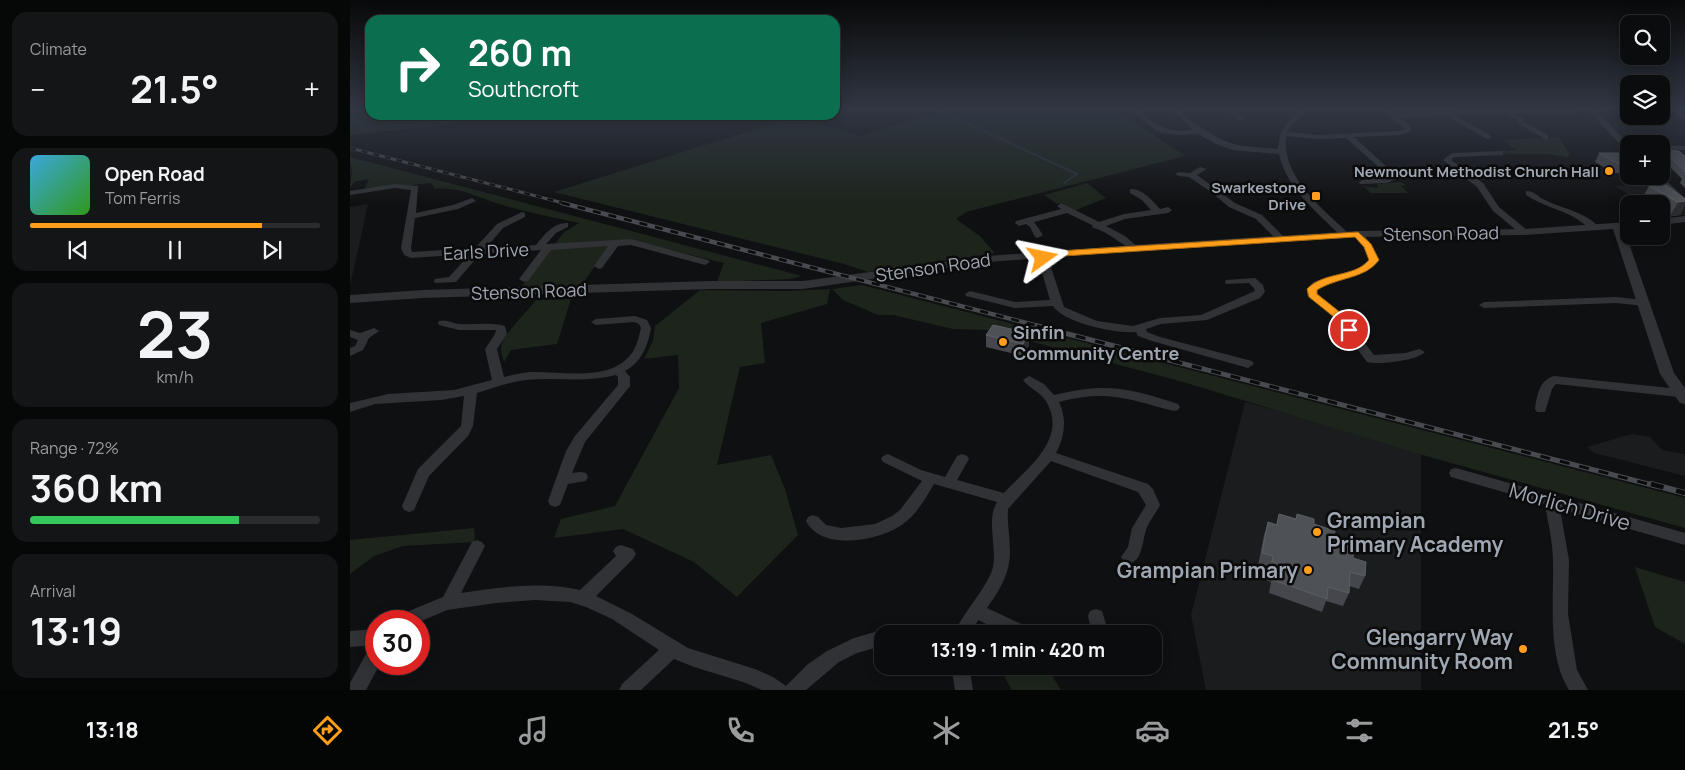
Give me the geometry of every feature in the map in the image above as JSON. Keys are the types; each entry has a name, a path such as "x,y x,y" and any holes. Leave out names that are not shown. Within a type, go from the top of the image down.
{"street":[{"path":"1215,140 1234,148 1282,152"},
{"path":"1283,140 1282,152 1289,175 1345,235"},
{"path":"1353,140 1395,178 1387,181 1363,182"},
{"path":"1670,147 1685,148"},
{"path":"1498,155 1457,154 1447,158 1480,185 1496,209 1524,232"},
{"path":"1191,175 1203,169"},
{"path":"1179,174 1191,175 1232,205 1259,217 1281,239"},
{"path":"1664,185 1685,203"},
{"name":"Earls Drive","path":"350,193 395,186 412,186 416,189 406,248 408,254 638,243 696,263"},
{"path":"1133,191 1145,198 1157,211"},
{"path":"1529,193 1541,202 1570,211 1595,228"},
{"path":"412,216 455,207 472,201"},
{"path":"1038,235 1023,222 1064,208 1096,226 1124,238 1134,248"},
{"path":"1096,226 1113,219 1168,210"},
{"path":"439,281 452,280 500,226 522,215"},
{"path":"1670,221 1685,219"},
{"path":"524,279 553,231 564,225"},
{"name":"Stenson Road","path":"350,299 387,296 711,285 796,286 988,260 1118,249 1358,234 1524,232 1620,226"},
{"path":"1109,232 1118,249"},
{"path":"1358,234 1368,246 1374,260 1363,270 1317,284 1312,289 1312,294 1338,315 1371,359 1408,356 1420,352"},
{"path":"599,266 615,243"},
{"path":"1627,245 1667,374 1682,396"},
{"path":"1042,255 1056,303 1060,309 1095,324 1132,329 1160,321 1203,318 1256,296 1260,292 1259,287 1251,280 1230,282"},
{"path":"970,294 1015,305 1056,303"},
{"name":"Stenson Road","path":"350,308 387,296"},
{"path":"1484,305 1616,300 1645,303"},
{"path":"350,408 384,398 423,397 471,390 529,376 587,378 618,369 637,355 646,325 643,322 635,320 609,325 596,322"},
{"path":"1140,327 1142,334 1156,339 1248,364"},
{"path":"446,328 501,328 500,334 491,349 499,382"},
{"path":"350,333 362,337 374,331"},
{"path":"350,353 362,345 364,339 362,337"},
{"path":"555,501 573,451 580,439 624,386 624,377 618,369"},
{"path":"967,625 999,572 1003,542 1001,508 1006,500 1030,477 1048,455 1056,435 1059,412 1052,398 1044,389 1029,380"},
{"path":"1541,409 1545,388 1554,380 1682,396"},
{"path":"409,506 423,473 463,433 467,426 471,390"},
{"path":"1052,398 1093,390 1120,390 1150,405 1174,407"},
{"path":"1048,455 1142,488 1148,493 1153,505 1139,528 1135,548 1129,557"},
{"path":"888,459 901,468 930,479 986,492 1006,500"},
{"path":"948,484 962,459"},
{"name":"Morlich Drive","path":"1456,473 1685,539"},
{"path":"562,480 581,477"},
{"path":"813,521 822,530 839,534 870,532 892,524 905,514 930,479"},
{"path":"1552,501 1562,560 1561,624 1568,673 1579,690"},
{"path":"448,603 477,546"},
{"path":"583,598 628,554 621,550"},
{"path":"428,610 448,603 553,592 583,598 627,620 672,649 706,664 754,675 778,690"},
{"path":"974,611 1006,625"},
{"path":"1096,616 1098,625"},
{"path":"350,640 365,638"},
{"path":"793,690 815,668 833,654 874,640"},
{"path":"628,690 672,649"},
{"path":"356,690 365,674"},
{"path":"962,675 964,690"}],"shaded area":[{"path":"720,140 1162,140 1185,156 966,212 956,219 980,236 995,253 868,272 844,264 554,192"},
{"path":"1502,140 1561,140 1570,155 1567,157 1548,154 1505,154 1501,151 1517,150"},
{"path":"350,157 802,276 790,279 717,282 724,263 634,241 612,242 581,286 521,287 564,232 579,223 509,207 451,189 435,189 431,183 364,190 369,179 354,182 350,188 352,173"},
{"path":"1400,182 1407,185 1401,186 1408,193 1371,193 1363,186 1378,188 1377,184"},
{"path":"1087,183 1106,198 1074,211 1062,203 1057,204 1044,195"},
{"path":"1658,185 1670,195 1630,195 1615,186"},
{"path":"1670,195 1685,208 1685,215 1670,217"},
{"path":"368,204 354,268 350,284 350,207"},
{"path":"862,285 1685,498 1685,528 1426,456 1183,382 988,330 953,329 893,315 878,315 843,300 832,289"},
{"path":"830,289 827,304 761,323 765,363 740,367 717,465 771,455 785,489 798,535 737,597 694,562 623,529 554,538 561,519 615,506 679,388 678,355 644,359 653,341 655,326 700,290 788,291"},
{"path":"571,299 557,344 511,350 504,362 501,350 502,342 536,300"},
{"name":"Grampian Primary Academy","path":"1245,402 1421,449 1421,690 1206,690 1191,615"},
{"path":"1632,434 1650,437 1662,450 1685,454 1685,476 1594,453 1587,447"},
{"path":"474,528 475,542 403,546 374,556 350,574 350,540"},
{"path":"1635,567 1685,582 1685,644 1655,627"},
{"path":"1004,675 1052,675 1061,690 1012,690"}],"building":[{"path":"1670,150 1679,151 1685,156 1685,172 1670,157"},
{"path":"1599,153 1620,154 1620,164"},
{"path":"1666,185 1685,199 1685,201 1678,202 1670,198 1670,195 1665,195 1649,186"},
{"path":"993,325 1029,333 1023,344 986,335"},
{"name":"Grampian Primary","path":"1279,514 1296,519 1297,514 1314,519 1314,524 1335,531 1334,540 1354,546 1353,558 1366,562 1365,576 1350,572 1349,593 1328,587 1327,599 1273,580 1275,569 1271,567 1273,556 1262,553 1268,522 1277,525"}],"waterway":[{"path":"1004,140 1077,174 1064,183"}],"railway":[{"path":"350,148 567,204"},
{"path":"562,203 1042,327"},
{"path":"1037,326 1656,486"},
{"path":"1651,484 1685,493"}],"place":[{"name":"Newmount Methodist Church Hall","path":"1609,171"},
{"name":"Swarkestone Drive","path":"1316,196"},
{"name":"Sinfin Community Centre","path":"1003,342"},
{"name":"Grampian Primary Academy","path":"1317,532"},
{"name":"Grampian Primary","path":"1308,570"},
{"name":"Glengarry Way Community Room","path":"1523,649"}],"route":[{"path":"1043,258 1042,255 1358,234 1368,246 1374,260 1370,266 1363,270 1327,280 1317,284 1312,289 1312,294 1338,315 1349,330"}]}
